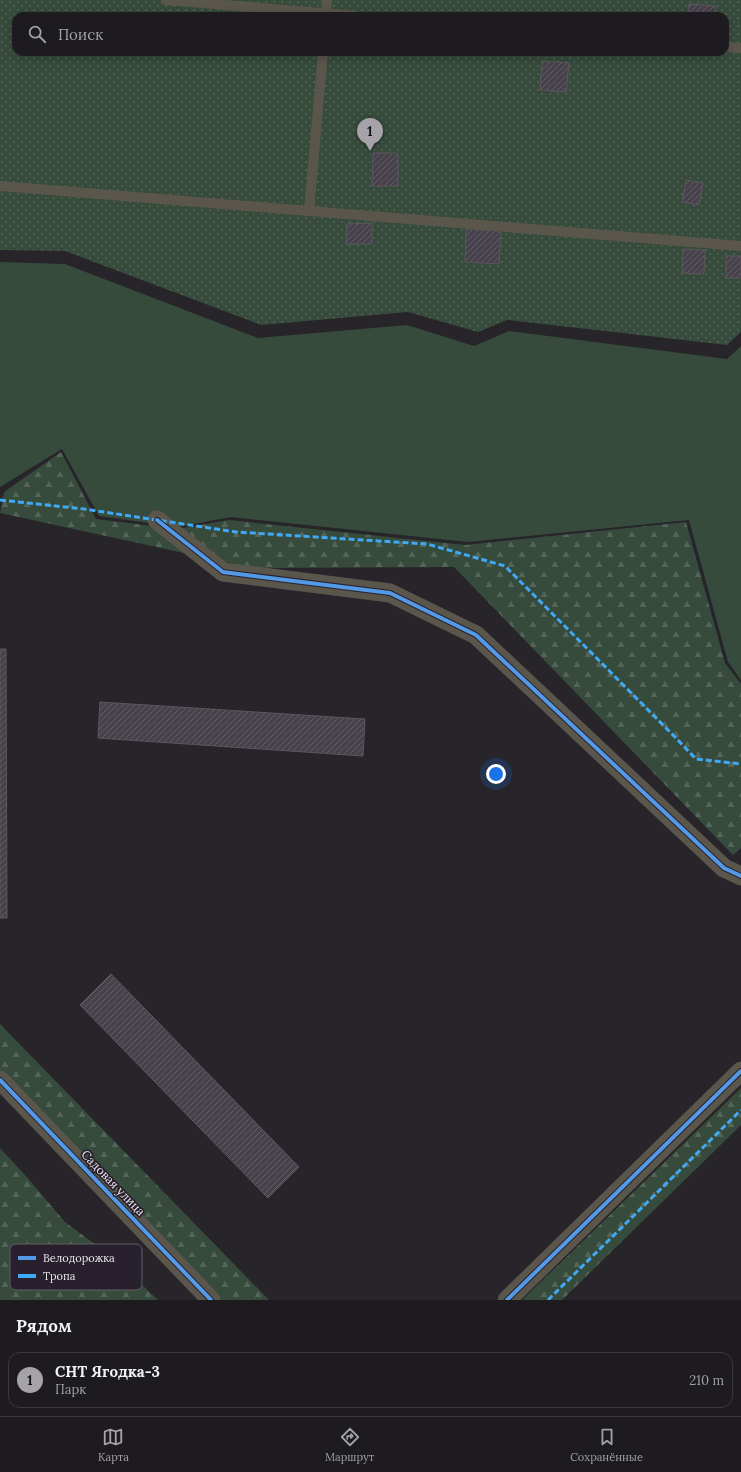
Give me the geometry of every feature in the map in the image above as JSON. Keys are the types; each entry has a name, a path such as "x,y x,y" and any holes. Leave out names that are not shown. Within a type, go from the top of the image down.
{"street":[{"path":"157,520 223,572 390,593 476,635 724,868 741,876"},
{"path":"508,1300 741,1071"},
{"name":"Садовая улица","path":"0,1080 211,1300"}],"lane":[{"path":"166,0 294,12"},
{"path":"326,12 327,0"},
{"path":"729,47 741,48"},
{"path":"309,211 323,56"},
{"path":"0,186 741,246"}],"green space":[{"path":"0,0 741,0 741,332 727,345 507,320 478,332 408,312 261,325 65,251 0,250"},
{"path":"0,262 65,264 258,338 407,325 474,346 509,331 727,359 741,346 741,680 728,662 689,520 468,542 231,517 178,527 99,516 62,449 0,487"},
{"path":"61,452 96,519 177,529 229,520 465,545 686,522 725,663 741,684 741,848 733,855 454,567 253,568 0,513 4,492"},
{"path":"0,1024 269,1300 219,1300 0,1070"},
{"path":"741,1088 741,1125 562,1300 522,1300"},
{"path":"0,1148 65,1222 95,1244 10,1244 10,1290 142,1290 142,1285 158,1300 0,1300"}],"building":[{"path":"689,4 716,6 716,12 688,12"},
{"path":"542,61 569,63 566,92 540,90"},
{"path":"373,153 398,153 398,186 372,186"},
{"path":"686,180 703,183 699,205 682,202"},
{"path":"372,223 372,244 346,244 347,224"},
{"path":"466,229 501,231 499,264 465,262"},
{"path":"683,249 705,250 704,274 682,273"},
{"path":"726,256 741,256 741,278 726,278"},
{"path":"0,649 6,649 7,918 0,918"},
{"path":"100,702 365,719 363,756 98,738"},
{"path":"111,974 299,1167 268,1198 80,1005"}],"marked path":[{"path":"0,500 84,509 236,532 427,544 505,566 696,759 741,764"},
{"path":"548,1300 741,1110"}],"cycle path":[{"path":"157,520 223,572 390,593 476,635 724,868 741,876"},
{"path":"507,1300 741,1071"},
{"path":"0,1080 211,1300"}],"place":[{"name":"СНТ Ягодка-3","path":"370,151"}]}
